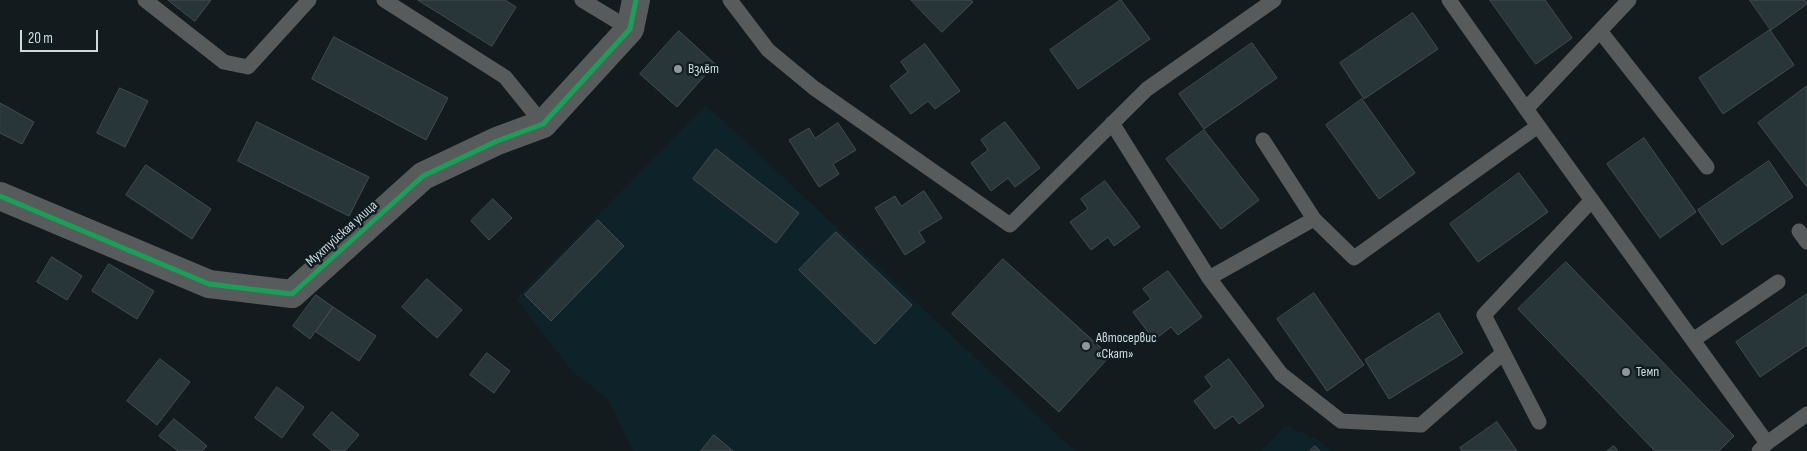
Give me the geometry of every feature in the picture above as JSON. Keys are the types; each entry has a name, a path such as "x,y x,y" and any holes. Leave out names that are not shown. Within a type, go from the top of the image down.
{"street":[{"path":"630,29 636,0"},
{"name":"Мухтуйская улица","path":"0,196 209,284 292,294 423,176 497,141 543,124 630,29"}],"lane":[{"path":"145,0 224,62 248,67 309,0"},
{"path":"384,0 505,77 543,124"},
{"path":"582,0 630,29"},
{"path":"730,0 768,50 814,88 1010,225 1146,88 1274,0"},
{"path":"1449,0 1693,340 1763,447 1807,414"},
{"path":"1526,109 1629,0"},
{"path":"1600,31 1707,167"},
{"path":"1112,123 1209,278 1281,374 1342,422 1421,425 1503,353"},
{"path":"1263,140 1314,219 1354,258 1538,126"},
{"path":"1538,422 1484,315 1592,200"},
{"path":"1209,278 1314,219"},
{"path":"1693,340 1778,282"}],"shaded area":[{"path":"706,105 1075,451 633,451 608,399 573,372 516,299"},
{"path":"1285,425 1320,441 1330,451 1262,451"}],"building":[{"path":"168,0 211,0 195,21"},
{"path":"418,0 505,0 516,7 492,46"},
{"path":"911,0 971,0 973,2 942,32"},
{"path":"1121,0 1150,39 1078,89 1050,50"},
{"path":"1490,0 1545,0 1572,38 1536,64"},
{"path":"1750,0 1805,0 1807,4 1771,30"},
{"path":"1413,13 1438,49 1364,99 1340,63"},
{"path":"1770,30 1794,65 1723,114 1699,78"},
{"name":"Взлёт","path":"679,31 715,64 677,107 640,74"},
{"path":"334,37 448,98 426,140 312,79"},
{"path":"1252,43 1277,78 1204,129 1179,94"},
{"path":"925,44 960,91 935,109 928,101 911,114 890,86 908,72 901,62"},
{"path":"1807,86 1807,187 1758,123"},
{"path":"120,88 148,101 125,147 97,133"},
{"path":"1362,99 1415,173 1379,199 1326,125"},
{"path":"0,103 34,122 22,144 0,133"},
{"path":"257,122 369,177 349,216 238,161"},
{"path":"1005,122 1040,168 1015,187 1008,178 991,191 971,163 988,150 981,140"},
{"path":"838,123 856,150 833,164 839,174 819,187 789,140 809,128 815,138"},
{"path":"1204,130 1259,200 1221,229 1166,159"},
{"path":"1644,138 1696,212 1660,238 1607,164"},
{"path":"716,149 799,213 776,243 693,179"},
{"path":"1769,161 1793,197 1722,245 1698,210"},
{"path":"146,165 211,209 192,239 126,195"},
{"path":"1519,173 1548,212 1478,262 1450,224"},
{"path":"1105,181 1140,227 1114,246 1108,237 1091,250 1070,222 1088,209 1081,199"},
{"path":"924,191 942,218 919,232 925,242 905,255 875,208 895,196 901,206"},
{"path":"493,199 512,218 489,240 471,221"},
{"path":"598,220 624,246 551,321 525,295"},
{"path":"836,232 912,305 875,344 799,270"},
{"path":"52,257 82,276 67,300 37,282"},
{"path":"1003,259 1110,356 1059,412 952,314"},
{"name":"Темп","path":"1566,262 1734,436 1719,451 1655,451 1518,309"},
{"path":"109,264 154,291 137,319 92,291"},
{"path":"1168,271 1202,317 1178,335 1171,327 1154,340 1133,312 1151,299 1143,289"},
{"path":"427,279 462,310 437,338 402,307"},
{"path":"1314,293 1364,365 1327,391 1277,319"},
{"path":"1807,294 1807,345 1760,377 1736,342"},
{"path":"316,295 333,307 310,339 293,326"},
{"path":"333,307 376,336 359,361 316,332"},
{"path":"1439,313 1463,353 1389,399 1365,360"},
{"path":"487,353 510,371 494,393 470,375"},
{"path":"160,359 190,382 157,425 127,401"},
{"path":"1229,359 1264,406 1239,424 1233,416 1215,429 1194,401 1212,387 1205,377"},
{"path":"277,387 304,407 282,438 255,418"},
{"path":"332,412 359,435 345,451 332,451 313,435"},
{"path":"174,419 207,446 202,451 178,451 159,436"},
{"path":"1497,422 1517,451 1462,451 1460,448"},
{"path":"714,435 733,451 701,451"},
{"path":"1315,446 1320,451 1310,451"},
{"path":"1614,446 1618,451 1607,451"}],"cycle path":[{"path":"0,196 209,284 292,294 423,176 497,141 543,124 630,29 636,0"}],"place":[{"name":"Взлёт","path":"678,69"},
{"name":"Автосервис «Скат»","path":"1086,346"},
{"name":"Темп","path":"1626,372"}]}
